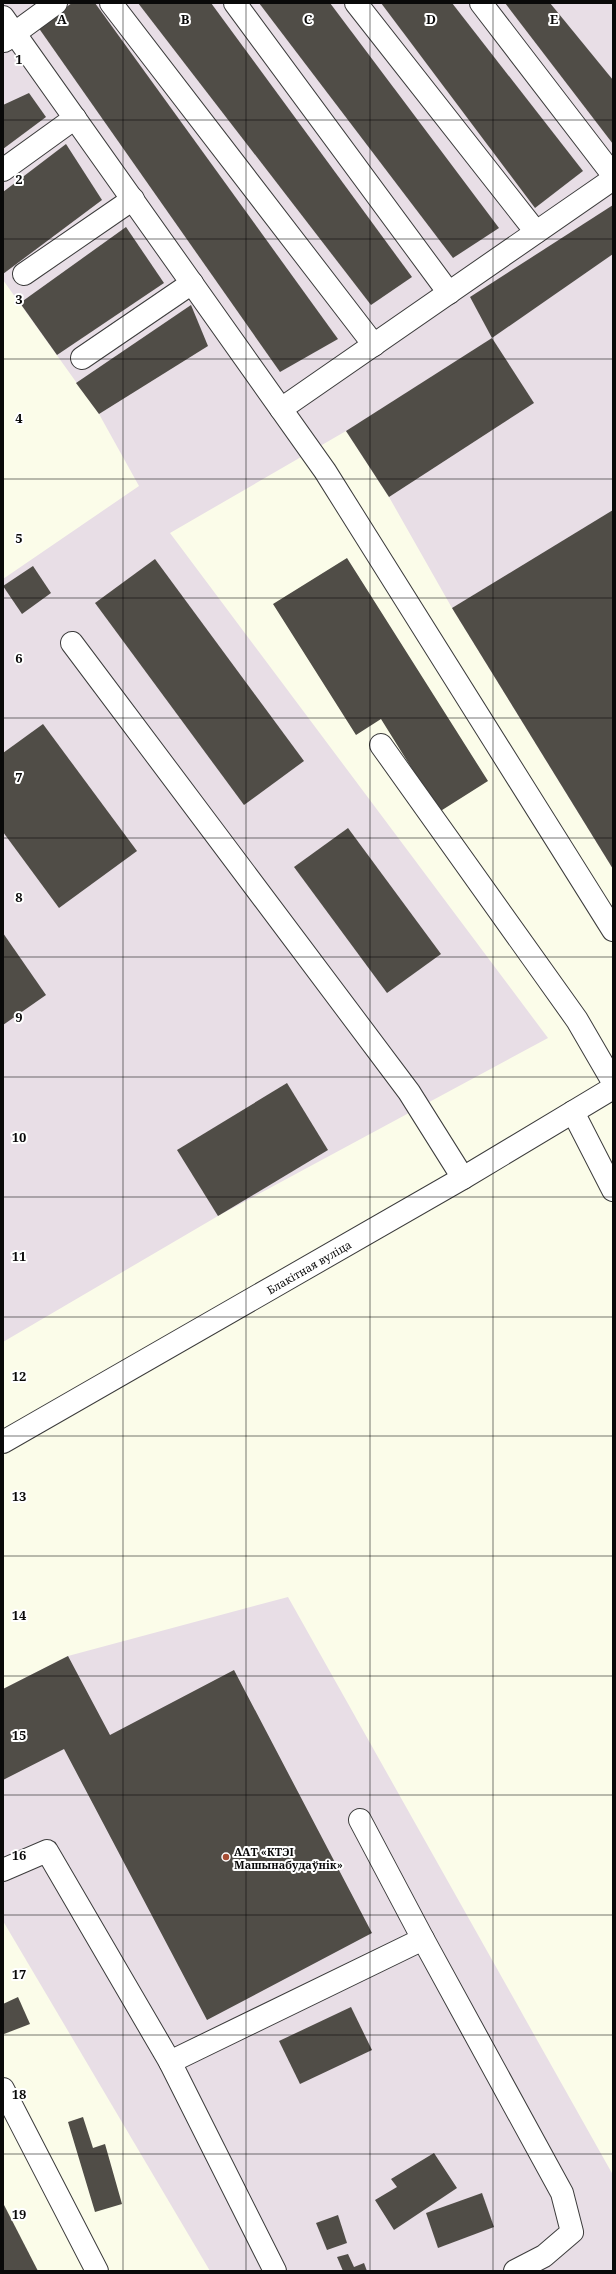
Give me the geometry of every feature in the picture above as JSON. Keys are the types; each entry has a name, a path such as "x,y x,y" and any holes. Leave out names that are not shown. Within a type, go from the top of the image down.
{"street":[{"path":"56,3 7,31 75,118 325,471 613,930"},
{"path":"111,3 374,345"},
{"path":"235,3 449,293"},
{"path":"356,3 536,232"},
{"path":"481,3 613,175"},
{"path":"3,170 75,118"},
{"path":"281,409 613,179"},
{"path":"24,274 133,200"},
{"path":"82,358 192,283"},
{"path":"72,644 409,1092 463,1178"},
{"path":"381,745 577,1020 613,1082"},
{"name":"Блакітная вуліца","path":"3,1442 463,1178 613,1088"},
{"path":"573,1112 613,1190"},
{"path":"360,1820 423,1939 562,2192 572,2232 544,2256 515,2271"},
{"path":"3,1870 47,1851 170,2062 275,2271"},
{"path":"170,2062 423,1939"},
{"path":"3,2089 98,2271"}],"shaded area":[{"path":"3,3 613,3 613,869 452,608 389,497 346,431 170,533 548,1038 218,1216 3,1342 3,579 139,486 99,414 3,280"},
{"name":"ААТ «КТЭІ Машынабудаўнік»","path":"288,1597 613,2175 613,2271 210,2271 3,1921 3,1689 68,1656"}],"building":[{"path":"72,3 95,3 338,339 280,372 38,27"},
{"path":"138,3 211,3 412,277 371,305"},
{"path":"259,3 330,3 499,228 453,258"},
{"path":"381,3 452,3 583,171 535,208"},
{"path":"505,3 550,3 613,80 613,144"},
{"path":"29,93 46,117 3,149 3,105"},
{"path":"66,144 102,200 3,274 3,192"},
{"path":"613,205 613,254 492,338 470,297"},
{"path":"126,227 164,283 57,355 20,303"},
{"path":"191,305 208,346 99,414 76,383"},
{"path":"492,338 534,403 389,497 346,431"},
{"path":"613,510 613,869 452,608"},
{"path":"347,558 488,781 439,812 381,719 356,735 273,604"},
{"path":"155,559 304,761 244,805 95,603"},
{"path":"33,566 51,593 22,614 3,586"},
{"path":"43,724 137,851 59,908 3,832 3,753"},
{"path":"348,828 441,954 387,993 294,867"},
{"path":"3,933 46,995 3,1025"},
{"path":"287,1083 328,1150 218,1216 177,1150"},
{"name":"ААТ «КТЭІ Машынабудаўнік»","path":"68,1656 110,1735 234,1670 372,1933 207,2020 64,1749 3,1780 3,1689"},
{"path":"18,1997 30,2024 4,2034 3,2004"},
{"path":"351,2007 372,2050 300,2084 279,2041"},
{"path":"83,2117 93,2148 105,2144 122,2204 95,2212 68,2122"},
{"path":"434,2153 457,2188 394,2230 375,2200 397,2187 391,2179"},
{"path":"482,2193 494,2227 438,2248 426,2213"},
{"path":"3,2203 38,2271 3,2271"},
{"path":"338,2215 347,2243 327,2250 316,2223"},
{"path":"348,2254 354,2267 364,2263 367,2271 343,2271 337,2257"}],"place":[{"name":"ААТ «КТЭІ Машынабудаўнік»","path":"226,1857"}]}
